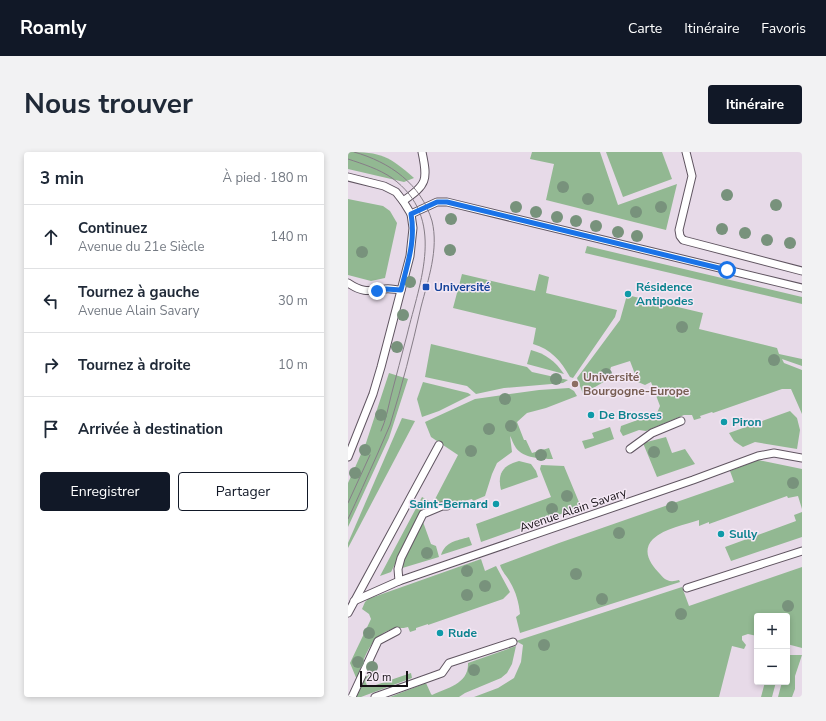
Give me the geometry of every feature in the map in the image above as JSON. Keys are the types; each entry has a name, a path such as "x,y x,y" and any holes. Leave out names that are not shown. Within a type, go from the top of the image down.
{"lane":[{"path":"403,201 417,191 423,184 426,173 422,152"},
{"path":"686,152 692,176 679,230 680,236 683,240 802,271"},
{"path":"348,177 384,186 396,192 411,214 413,228 410,256 373,394 348,458"},
{"path":"411,214 437,202 447,202 802,288"},
{"path":"348,283 361,290 368,291 386,289 401,290"},
{"path":"630,449 652,433 681,421"},
{"path":"348,613 438,445"},
{"name":"Avenue Alain Savary","path":"354,601 399,581 693,480 758,456 774,453 802,458"},
{"path":"399,581 398,569 401,558 423,514 442,506 448,506"},
{"path":"687,588 802,551"},
{"path":"352,697 378,641 397,631"},
{"path":"375,697 442,673 449,663 513,642"}],"green space":[{"path":"348,152 377,154 391,160 414,178 404,182 348,169"},
{"path":"532,152 600,152 618,205 677,184 666,230 546,200 554,164 530,159"},
{"path":"606,152 662,152 672,179 623,197"},
{"path":"348,199 383,206 390,211 397,223 385,278 371,281 348,275"},
{"path":"587,246 802,297 802,304 585,253"},
{"path":"462,274 535,291 539,274 549,277 546,293 617,310 615,317 573,378 570,377 555,356 545,349 533,344 536,328 453,308"},
{"path":"627,295 703,313 699,329 777,348 779,354 802,359 802,366 782,359 784,363 802,370 802,414 791,389 782,389 713,413 700,416 701,418 694,420 692,415 684,415 646,431 639,430 623,436 620,431 621,426 657,413 660,406 651,382 645,385 638,382 630,361 611,367 607,380 583,394 577,378 620,320"},
{"path":"431,344 527,367 532,372 568,380 563,383 504,388 476,394 467,386 425,377"},
{"path":"531,350 550,359 564,374 527,364"},
{"path":"389,373 408,379 389,438 348,527 348,483 366,443"},
{"path":"423,382 471,395 439,411 422,417 417,399"},
{"path":"569,388 574,391 577,396 546,408 527,413 517,422 524,440 526,440 532,453 549,448 553,459 538,458 523,454 516,448 510,436 512,452 497,463 485,496 473,501 472,499 460,502 461,504 450,508 447,502 421,513 391,572 380,576 422,497 433,503 458,455 431,437 425,422 475,399 539,390"},
{"path":"790,411 797,418 800,430 797,449 755,442 743,447 734,441 729,433"},
{"path":"402,418 415,421 348,548 348,543"},
{"path":"610,427 614,439 585,449 582,441 594,438 592,433"},
{"path":"666,437 672,453 685,449 695,464 657,477 643,443"},
{"path":"758,460 802,469 802,509 798,496 788,498 787,496 709,524 709,522 699,526 699,520 669,529 658,535 649,544 649,558 653,566 666,580 679,580 680,582 520,633 516,617 520,614 517,598 500,565 734,482 730,471"},
{"path":"519,461 531,464 538,477 501,490 500,479 502,471 509,465"},
{"path":"541,465 564,466 581,507 481,542 476,524 551,497 540,469"},
{"path":"802,512 802,537 731,561 725,547 796,521 794,515"},
{"path":"423,522 431,544 436,546 439,557 399,569"},
{"path":"469,537 472,545 441,555 443,550 449,544"},
{"path":"481,559 485,571 496,566 510,592 503,599 416,628 416,630 410,632 408,627 395,628 385,632 373,642 362,664 357,680 350,663 371,619 369,614 362,609 368,599"},
{"path":"802,567 802,648 790,645 790,613 754,613 754,635 748,634 742,636 742,640 746,645 744,649 732,646 719,697 474,697 498,688 514,678 521,662 523,645 516,641 682,587 689,606"},
{"path":"516,646 512,664 507,673 501,678 459,697 390,697 426,683 432,695 461,681 465,676 468,663"},
{"path":"790,655 802,655 795,676 795,689 792,697 778,697 781,685 790,685"},
{"path":"366,672 370,674 366,687 411,673 412,678 361,697 353,697"},
{"path":"764,685 775,685 772,697 761,697"}],"tram line":[{"path":"348,519 390,425 407,366 432,264 434,242 432,221 427,208 412,186 392,168 367,156 354,152"},
{"path":"348,159 376,169 387,175 409,194 419,212 424,231 425,251 418,293 387,414 381,431"},
{"path":"348,503 370,455"}],"place":[{"name":"Université","path":"426,287"},
{"name":"Résidence Antipodes","path":"628,294"},
{"name":"Université Bourgogne-Europe","path":"575,384"},
{"name":"De Brosses","path":"591,415"},
{"name":"Piron","path":"724,422"},
{"name":"Saint-Bernard","path":"496,504"},
{"name":"Sully","path":"721,534"},
{"name":"Rude","path":"440,633"}],"route":[{"path":"377,291 386,289 401,290 410,256 413,228 411,214 437,202 447,202 727,270"}]}
